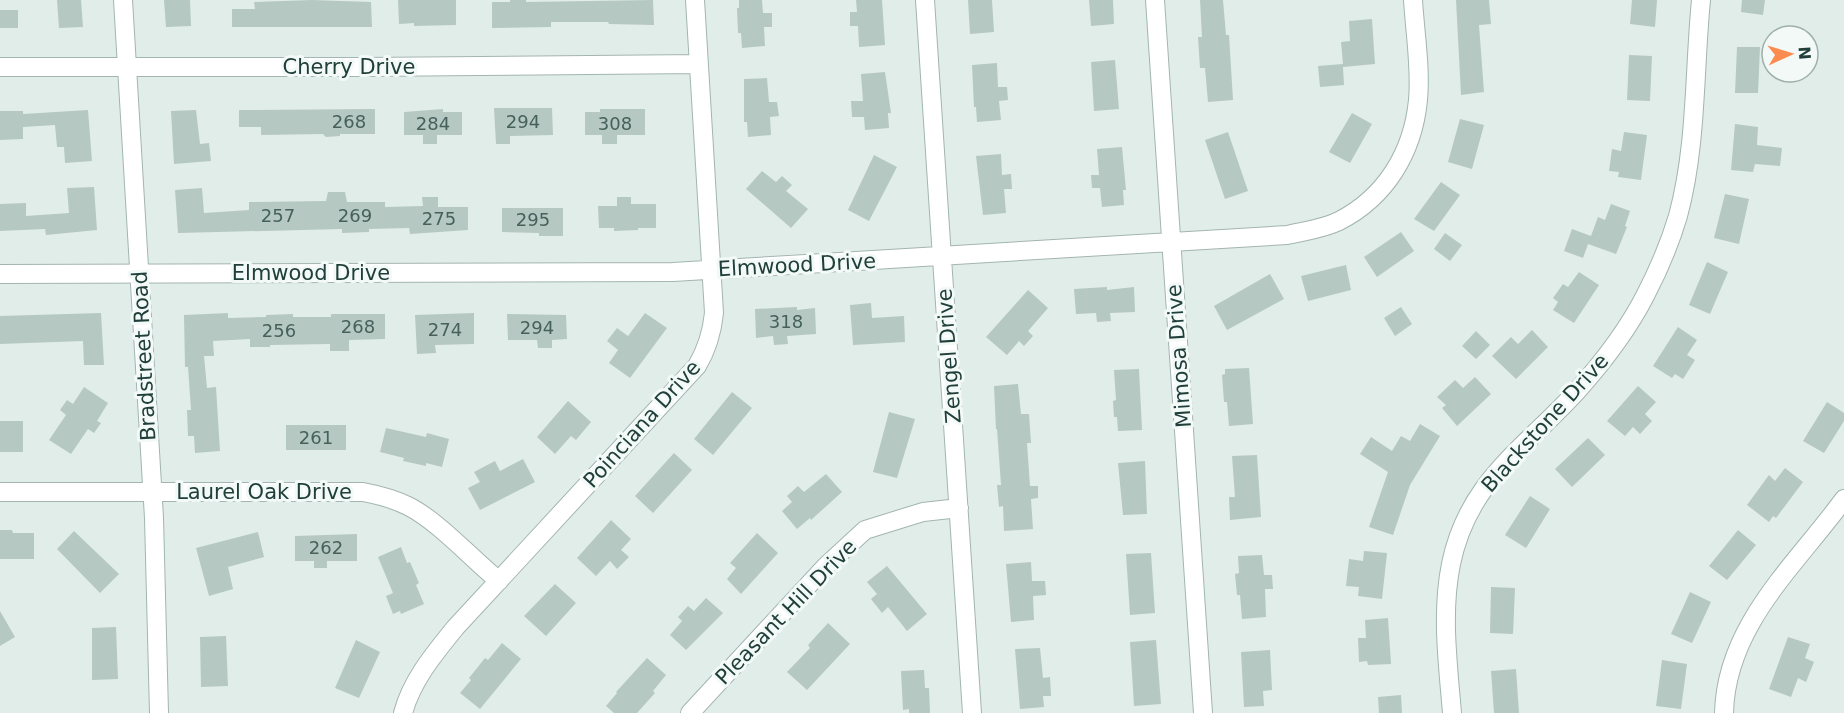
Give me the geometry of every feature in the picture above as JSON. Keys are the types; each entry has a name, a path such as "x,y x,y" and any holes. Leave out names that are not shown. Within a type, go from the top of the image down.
{"street":[{"name":"Bradstreet Road","path":"123,0 152,491 158,616 159,713"},
{"name":"Poinciana Drive","path":"402,713 415,683 430,658 455,628 697,366 706,350 712,332 714,313 695,0"},
{"name":"Zengel Drive","path":"925,0 972,713"},
{"name":"Mimosa Drive","path":"1155,0 1203,713"},
{"name":"Elmwood Drive","path":"0,274 712,270 1287,235 1320,229 1362,207 1381,189 1399,165 1409,145 1415,124 1419,82 1413,0"},
{"name":"Blackstone Drive","path":"1452,713 1445,615 1449,571 1459,537 1476,501 1498,468 1576,392 1604,359 1626,329 1654,277 1678,216 1688,160 1701,0"},
{"name":"Cherry Drive","path":"0,67 699,64"},
{"name":"Laurel Oak Drive","path":"0,492 362,492 382,496 408,506 426,518 499,581"},
{"path":"1724,713 1730,669 1741,639 1756,610 1844,499"},
{"name":"Pleasant Hill Drive","path":"690,713 826,566 865,530 923,512 959,508"}],"building":[{"path":"57,0 81,0 83,27 59,28"},
{"path":"164,0 190,0 191,26 166,27"},
{"path":"312,0 371,2 372,27 232,27 232,9 255,9 254,2"},
{"path":"398,0 456,0 456,25 399,24"},
{"path":"510,0 526,0 526,2 653,0 654,25 551,22 551,27 492,28 492,2 510,2"},
{"path":"739,0 762,0 763,13 772,13 772,27 764,27 765,46 742,48 741,33 738,33"},
{"path":"856,0 882,0 885,45 859,47 858,26 850,26 850,12 857,12"},
{"path":"968,0 992,0 994,32 970,34"},
{"path":"1089,0 1113,0 1114,24 1091,26"},
{"path":"1200,0 1223,0 1226,35 1229,35 1233,100 1208,102 1205,68 1200,68 1198,37 1202,37"},
{"path":"1456,0 1489,0 1491,24 1479,25 1484,92 1461,95"},
{"path":"1632,0 1657,0 1655,27 1630,24"},
{"path":"1742,0 1765,0 1763,15 1741,12"},
{"path":"0,10 18,10 18,28 0,28"},
{"path":"1372,19 1375,64 1343,67 1344,85 1320,87 1318,66 1343,64 1341,42 1350,41 1349,21"},
{"path":"1737,47 1760,47 1758,93 1735,93"},
{"path":"1629,55 1652,56 1650,101 1627,100"},
{"path":"1115,60 1119,109 1094,111 1091,62"},
{"path":"997,63 998,87 1007,87 1008,100 999,101 1001,120 977,122 972,65"},
{"path":"885,72 891,113 888,113 889,128 865,130 864,117 852,117 851,101 863,101 861,74"},
{"path":"767,78 769,102 777,102 779,116 770,117 771,135 748,137 747,122 744,122 744,79"},
{"path":"494,108 552,108 553,135 510,136 510,144 496,144"},
{"path":"375,109 375,134 340,134 340,136 326,137 323,134 261,135 261,127 239,127 239,110"},
{"path":"443,109 443,112 462,112 462,135 437,135 437,144 423,144 423,135 404,135 404,112"},
{"path":"600,109 645,109 645,135 617,135 617,144 602,144 602,135 585,135 585,112 600,112"},
{"path":"88,110 92,161 65,163 64,147 57,147 55,125 23,127 23,139 0,140 0,111 23,111 23,114"},
{"path":"196,110 200,144 209,143 211,161 174,164 171,111"},
{"path":"1352,113 1372,124 1350,163 1329,152"},
{"path":"1460,119 1484,125 1472,169 1448,162"},
{"path":"1735,124 1758,127 1757,145 1782,148 1780,166 1755,164 1753,172 1731,170"},
{"path":"1228,132 1248,191 1225,199 1205,140"},
{"path":"1624,132 1647,135 1641,180 1618,177 1619,172 1609,171 1612,149 1621,151"},
{"path":"1122,147 1126,190 1123,190 1124,205 1102,207 1100,188 1092,188 1091,175 1099,175 1097,149"},
{"path":"1001,154 1002,175 1011,174 1012,189 1004,189 1006,213 983,215 976,156"},
{"path":"874,155 897,167 869,221 848,210"},
{"path":"762,171 776,182 782,176 792,185 786,191 808,209 791,228 746,189"},
{"path":"1441,182 1460,195 1434,231 1414,219"},
{"path":"94,187 97,230 46,235 45,229 0,231 0,204 26,203 26,216 69,213 67,188"},
{"path":"202,188 204,213 249,210 249,202 326,201 328,192 345,192 347,202 385,202 385,207 423,206 422,197 438,197 438,207 468,207 468,230 410,234 409,228 369,229 369,232 342,233 342,229 178,233 175,190"},
{"path":"1725,194 1749,199 1739,244 1714,238"},
{"path":"617,197 631,197 631,204 656,204 656,228 614,231 614,228 599,228 598,206 617,206"},
{"path":"1611,204 1630,211 1625,226 1627,227 1616,254 1588,244 1598,217 1605,220"},
{"path":"502,208 563,208 563,236 502,232"},
{"path":"1572,229 1591,236 1583,258 1564,251"},
{"path":"1401,232 1414,251 1377,277 1364,257"},
{"path":"1445,233 1462,245 1450,261 1434,249"},
{"path":"1707,262 1728,272 1710,314 1689,305"},
{"path":"1346,265 1351,290 1308,301 1301,276"},
{"path":"1579,272 1599,285 1574,323 1553,310 1558,302 1553,298 1563,284 1568,287"},
{"path":"1270,274 1284,299 1227,330 1214,306"},
{"path":"1107,287 1107,290 1134,287 1135,312 1110,313 1111,321 1097,322 1096,313 1076,314 1074,289"},
{"path":"1028,290 1048,308 1028,331 1033,336 1024,346 1019,341 1007,355 986,337"},
{"path":"871,303 872,318 904,316 905,342 853,345 850,305"},
{"path":"797,307 797,310 815,308 816,334 787,336 788,344 774,345 773,336 756,338 755,309"},
{"path":"1401,307 1412,324 1395,336 1384,318"},
{"path":"101,313 104,365 84,365 83,341 0,344 0,316"},
{"path":"228,313 228,318 293,314 293,317 331,317 331,314 385,314 385,339 349,340 349,351 330,351 330,344 250,347 250,339 213,341 214,356 204,356 207,388 216,387 220,451 195,453 194,436 188,436 187,410 191,410 188,367 185,367 184,315"},
{"path":"474,313 474,344 435,345 436,353 417,354 415,315"},
{"path":"645,313 667,328 630,378 609,363 618,350 607,341 617,328 628,336"},
{"path":"507,314 566,315 567,339 552,340 552,348 538,348 537,340 508,340"},
{"path":"1678,327 1697,340 1687,355 1695,360 1683,379 1675,374 1672,378 1653,366"},
{"path":"1532,330 1548,347 1516,379 1492,356 1511,337 1518,344"},
{"path":"1476,331 1490,345 1476,359 1462,346"},
{"path":"1249,368 1253,424 1229,426 1222,375 1225,374 1225,369"},
{"path":"1139,369 1142,430 1118,431 1117,417 1114,417 1113,401 1116,400 1114,370"},
{"path":"1475,377 1491,394 1457,426 1442,408 1446,405 1437,397 1455,380 1463,388"},
{"path":"1018,384 1021,414 1029,414 1031,443 1027,443 1030,486 1038,486 1038,498 1031,499 1033,529 1004,531 1003,506 999,507 997,485 1001,485 994,386"},
{"path":"1638,386 1656,402 1645,414 1652,421 1640,434 1633,427 1625,436 1607,421"},
{"path":"84,387 108,403 97,421 101,423 94,433 88,429 71,454 49,440 66,415 60,410 67,400 73,404"},
{"path":"732,392 752,408 713,455 694,439"},
{"path":"568,401 591,422 576,440 571,436 555,454 537,437"},
{"path":"1827,402 1844,413 1844,421 1824,453 1803,441"},
{"path":"889,412 915,419 897,478 873,472"},
{"path":"0,421 23,421 23,452 0,452"},
{"path":"1420,424 1440,436 1410,485 1393,535 1369,527 1388,472 1360,454 1371,437 1392,451 1401,436 1410,441"},
{"path":"286,425 346,425 346,450 286,450"},
{"path":"386,428 426,437 427,433 449,439 442,467 403,461 404,458 380,452"},
{"path":"1588,438 1605,455 1572,487 1555,469"},
{"path":"674,453 692,470 653,513 635,496"},
{"path":"1257,455 1261,517 1230,520 1229,497 1235,497 1232,456"},
{"path":"523,459 535,482 480,510 468,488 480,482 474,472 495,461 500,471"},
{"path":"1145,461 1147,514 1123,515 1118,463"},
{"path":"1785,468 1803,482 1776,518 1773,516 1769,522 1747,505 1769,475 1775,481"},
{"path":"826,474 842,492 811,520 810,518 797,529 782,511 792,502 787,496 798,486 804,492"},
{"path":"1530,496 1550,509 1526,548 1505,535"},
{"path":"611,520 631,539 621,550 629,557 617,569 610,561 596,576 577,558"},
{"path":"0,530 12,530 13,533 34,533 34,559 0,559"},
{"path":"1738,530 1756,545 1727,580 1709,566"},
{"path":"74,531 119,574 100,593 57,549"},
{"path":"258,532 264,557 228,567 233,589 209,596 196,548"},
{"path":"757,533 778,553 741,594 727,579 736,568 730,563"},
{"path":"357,534 357,561 327,561 327,568 314,568 314,561 295,561 295,536"},
{"path":"401,547 419,583 416,585 424,604 401,614 400,611 393,614 386,596 393,593 378,557"},
{"path":"1364,551 1387,553 1382,599 1358,596 1359,587 1346,586 1349,559 1363,561"},
{"path":"1151,553 1155,613 1130,615 1126,554"},
{"path":"1262,555 1264,575 1272,575 1273,589 1265,589 1266,617 1242,619 1235,574 1239,573 1238,556"},
{"path":"1031,562 1032,581 1045,581 1046,595 1033,596 1034,620 1011,622 1006,564"},
{"path":"887,566 927,614 907,631 888,607 882,613 871,599 877,594 867,582"},
{"path":"555,584 576,603 546,636 524,616"},
{"path":"1491,587 1515,588 1513,634 1490,633"},
{"path":"1690,592 1711,602 1692,643 1671,634"},
{"path":"706,598 723,613 686,650 670,635 682,621 678,617 688,606 694,611"},
{"path":"0,611 15,637 0,646"},
{"path":"1388,618 1391,664 1368,665 1367,661 1359,662 1358,638 1366,638 1365,620"},
{"path":"828,623 850,644 807,690 787,672 810,648 808,645"},
{"path":"116,627 118,679 92,680 92,628"},
{"path":"226,636 228,686 201,687 200,637"},
{"path":"1788,637 1810,644 1805,658 1814,662 1806,682 1798,678 1791,697 1769,689"},
{"path":"356,640 380,652 359,698 335,688"},
{"path":"1156,640 1161,704 1134,706 1130,642"},
{"path":"502,643 521,659 480,709 460,693 485,658 488,660"},
{"path":"1040,648 1043,678 1050,677 1051,696 1043,696 1044,707 1020,709 1015,649"},
{"path":"1270,650 1272,690 1263,691 1264,706 1244,707 1241,652"},
{"path":"647,658 666,675 653,691 655,693 637,713 614,713 606,706"},
{"path":"1662,660 1687,664 1681,709 1656,706"},
{"path":"1516,669 1519,713 1494,713 1491,671"},
{"path":"924,670 925,688 929,688 930,713 909,713 909,709 903,710 901,671"},
{"path":"1401,695 1402,713 1379,713 1378,697"}]}
